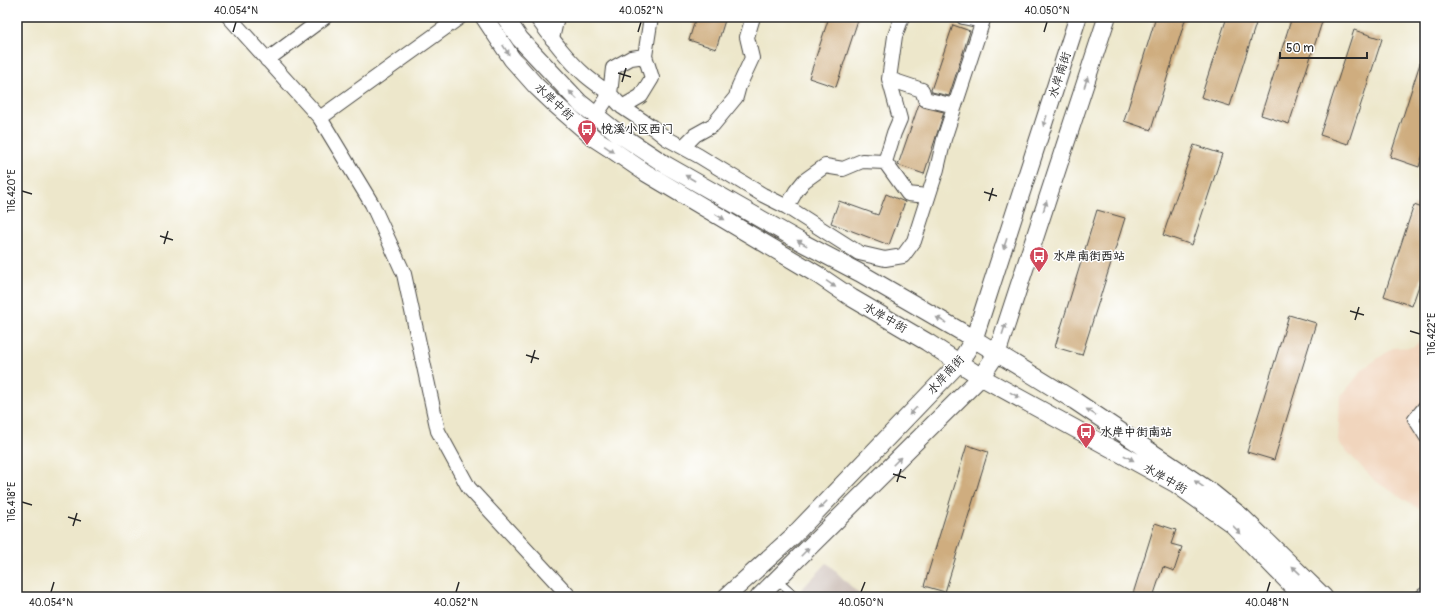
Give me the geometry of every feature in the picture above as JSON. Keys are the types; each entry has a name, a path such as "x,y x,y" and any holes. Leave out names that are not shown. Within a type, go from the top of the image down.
{"street":[{"path":"229,17 320,118 372,204 404,274 438,431 469,488 570,597"},
{"path":"267,60 325,17"},
{"path":"320,118 460,17"},
{"name":"水岸中街","path":"484,17 512,59 536,86 594,138 646,173 818,275 852,298 981,377 1176,484 1232,524 1303,597"},
{"name":"水岸中街","path":"505,17 520,39 580,103 619,134 666,164 803,244 860,273 974,339 1082,406 1211,492 1242,517 1324,597"},
{"path":"536,17 552,39 585,75 610,94 622,107 666,138 763,195 787,207 859,253 885,259 904,256 914,241 983,19 963,17"},
{"path":"552,39 557,17"},
{"path":"622,107 641,96 652,78 644,56 651,17"},
{"path":"683,147 695,135 713,125 736,97 739,86 752,58 747,37 753,17"},
{"path":"885,162 900,119 889,79 895,36 902,17"},
{"name":"水岸南街","path":"726,597 792,537 959,363 974,339 1078,17"},
{"name":"水岸南街","path":"759,597 981,377 996,353 1107,17"},
{"path":"596,115 610,94 613,68 631,58 644,56"},
{"path":"889,79 922,90 925,99 955,106"},
{"path":"787,207 804,181 825,166 843,169 862,161 885,162"},
{"path":"885,162 908,194 928,196"},
{"path":"1425,404 1413,419 1425,438"}],"lane":[{"path":"777,580 795,596"}],"shaded area":[{"path":"1425,335 1425,512 1375,481 1338,442 1340,398 1363,369 1393,348 1414,347"},
{"path":"827,563 862,597 794,597"}],"building":[{"path":"696,17 726,17 716,49 689,40"},
{"path":"829,17 859,17 836,87 809,78"},
{"path":"1156,17 1186,17 1151,130 1124,121"},
{"path":"1227,17 1258,17 1230,106 1201,97"},
{"path":"1292,17 1317,17 1323,19 1289,124 1261,115"},
{"path":"953,25 970,31 949,96 932,92 931,90"},
{"path":"1354,30 1382,39 1348,144 1320,135"},
{"path":"1423,54 1425,55 1425,147 1419,167 1390,157"},
{"path":"919,104 923,107 944,112 924,174 898,165"},
{"path":"1194,145 1222,154 1192,245 1163,235"},
{"path":"886,194 905,202 889,245 831,223 839,201 878,215"},
{"path":"1414,205 1425,209 1425,268 1412,306 1384,296"},
{"path":"1097,210 1125,218 1082,355 1055,347"},
{"path":"1289,315 1316,323 1274,460 1247,452"},
{"path":"967,445 988,452 945,592 924,586"},
{"path":"1155,523 1176,530 1171,544 1182,547 1174,571 1163,567 1153,597 1132,597"}],"place":[{"name":"悦溪小区西门","path":"587,146"},
{"name":"水岸南街西站","path":"1039,273"},
{"name":"水岸中街南站","path":"1086,449"}]}
